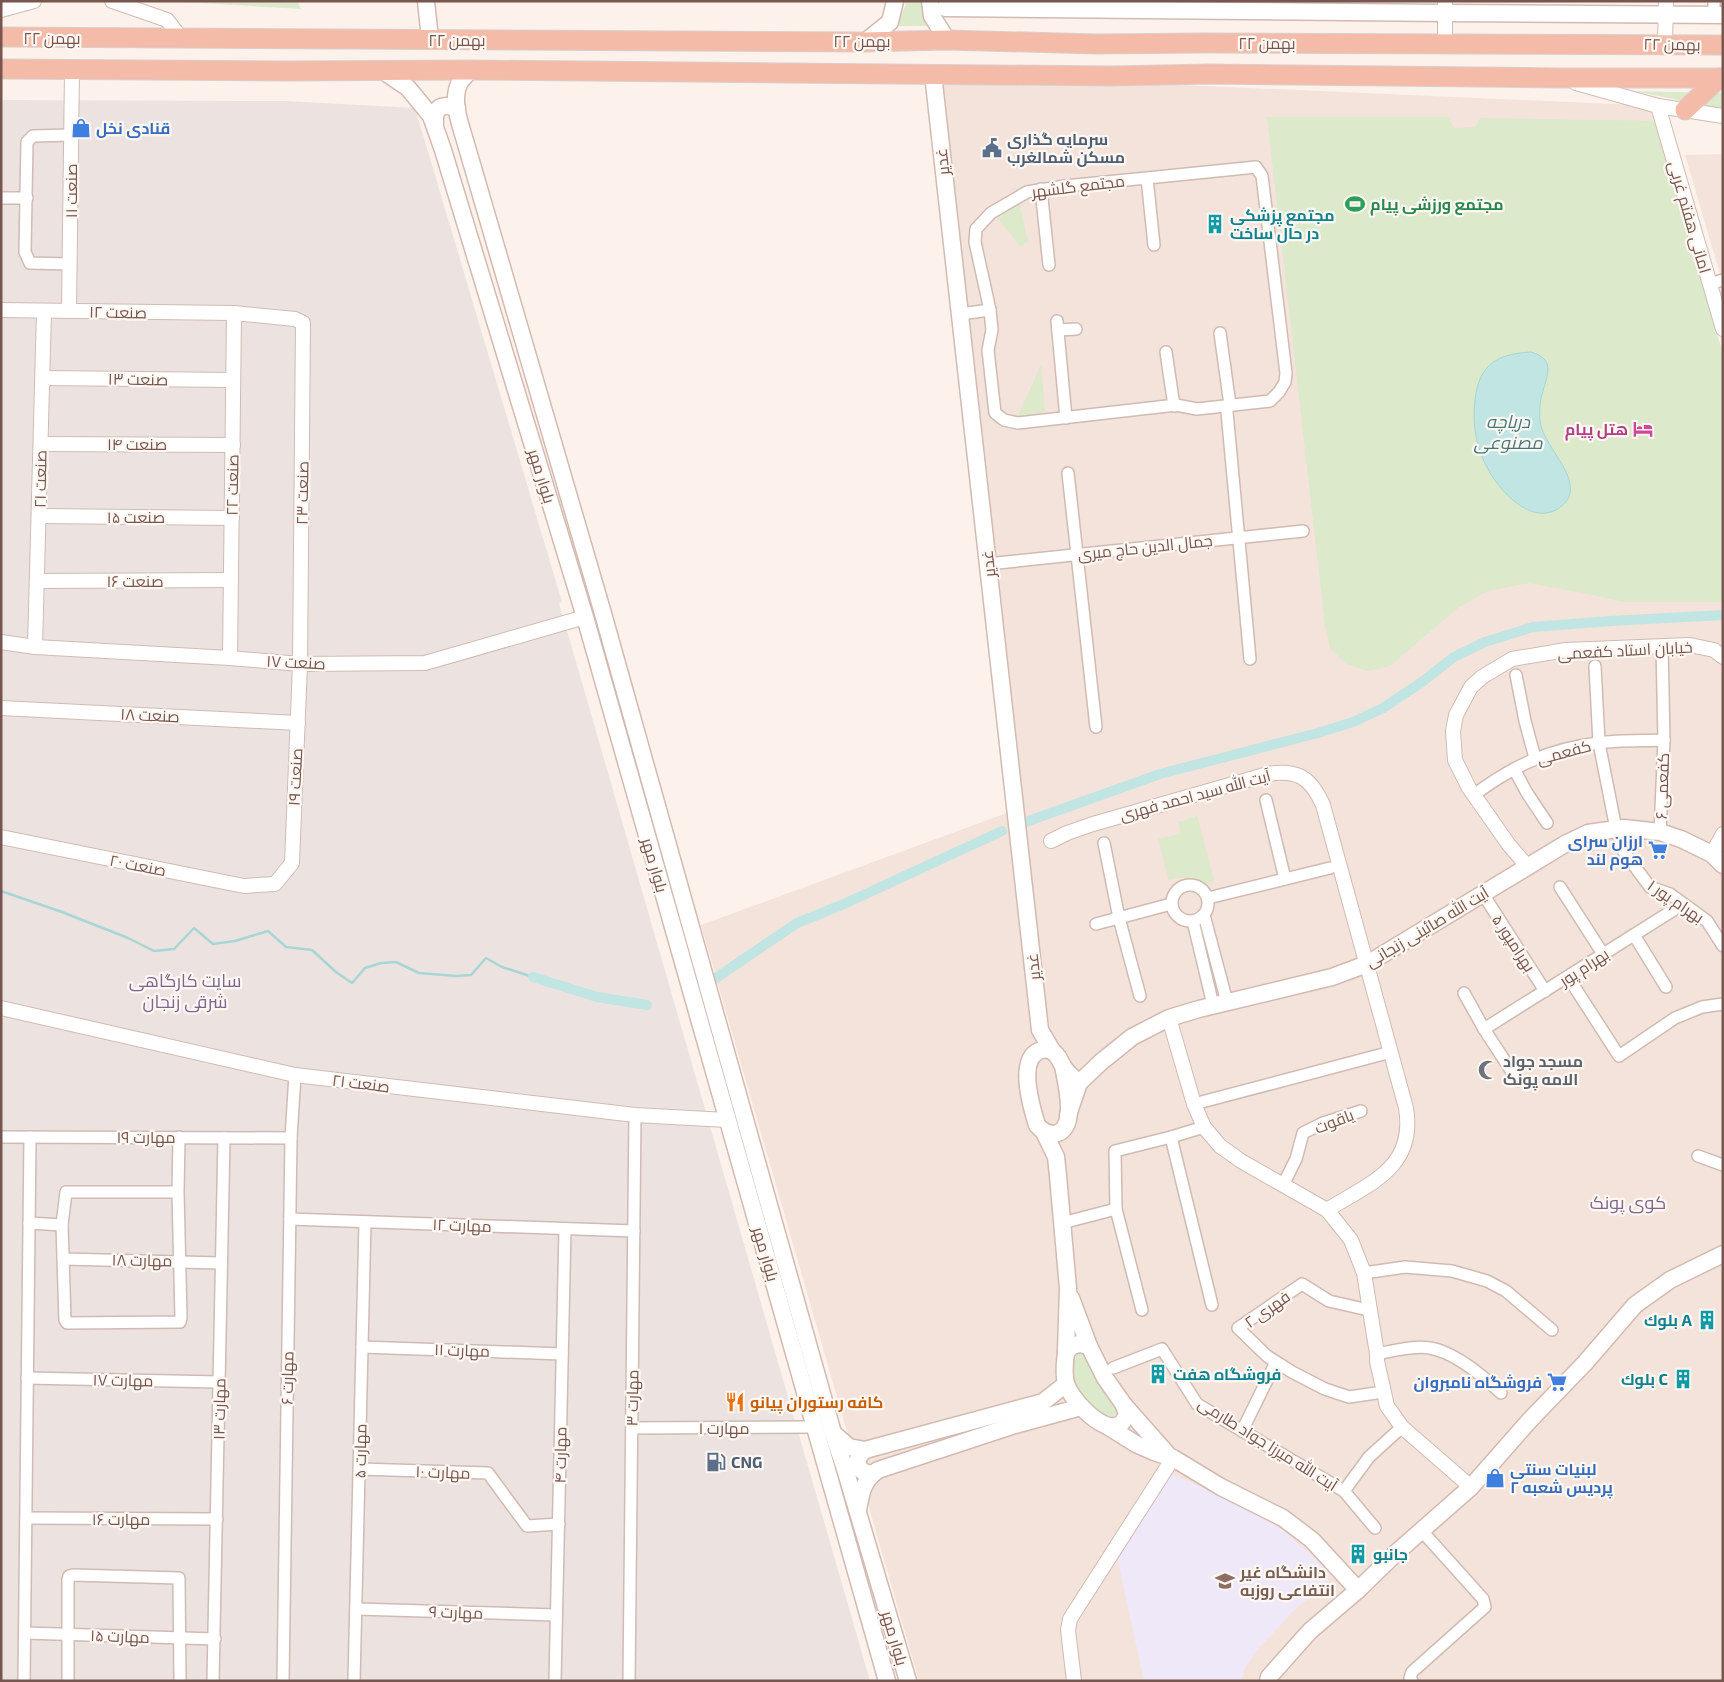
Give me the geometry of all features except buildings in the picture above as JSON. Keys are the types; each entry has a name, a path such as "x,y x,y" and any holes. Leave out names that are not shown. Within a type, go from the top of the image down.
{"highway":[{"name":"۲۲ بهمن","path":"1,37 865,42 947,40 1096,44 1723,45"},
{"path":"1203,43 1214,47 1220,52 1223,60 1221,66 1210,74"},
{"name":"۲۲ بهمن","path":"1,69 1721,78"},
{"path":"1685,110 1721,78"}],"main road":[{"path":"426,1 430,39"},
{"path":"865,42 890,22 895,1"},
{"path":"947,40 932,16 940,3 1591,7 1717,10"},
{"name":"بلوار مهر","path":"470,70 460,82 456,92 457,108 466,144 602,610 833,1433 858,1510 908,1681"},
{"name":"بلوار مهر","path":"383,71 408,88 435,123 585,617 888,1681"},
{"name":"غدیر","path":"932,74 1040,1030 1053,1052 1060,1058 1063,1066 1079,1083"},
{"path":"435,123 434,115 439,108 447,104 457,108"},
{"name":"آیت الله صائینی زنجانی","path":"1056,1156 1062,1130 1067,1124 1068,1115 1079,1083 1132,1037 1169,1018 1332,977 1367,964 1565,844 1588,833 1624,828 1660,832 1681,839 1717,859"},
{"path":"682,958 699,954"},
{"path":"1040,1030 1035,1053 1028,1064 1028,1095 1037,1125 1044,1132 1056,1156 1068,1288 1066,1384 1072,1395 1081,1407 1136,1444 1171,1457 1221,1487 1283,1518 1312,1540 1358,1590"},
{"path":"1035,1053 1044,1050 1053,1052"},
{"path":"1063,1066 1068,1091 1068,1115"},
{"path":"1044,1132 1054,1134 1062,1130"},
{"path":"1268,1681 1269,1677 1310,1632 1358,1590 1421,1530 1471,1487 1529,1420 1585,1363 1635,1305 1670,1280 1723,1254"},
{"path":"1068,1288 1089,1346 1106,1378 1124,1405 1171,1457"},
{"path":"1066,1352 1072,1346 1079,1344 1089,1346"},
{"path":"872,1474 865,1473 859,1468 860,1454 866,1450 1043,1402 1066,1384"},
{"path":"1107,1426 1117,1426 1123,1422 1127,1416 1124,1405"},
{"path":"858,1510 867,1478 878,1470 1015,1425 1081,1407"},
{"path":"833,1433 849,1447 866,1450"},
{"path":"882,1660 900,1654"}],"street":[{"path":"1,10 34,1"},
{"path":"112,1 167,20 181,38"},
{"path":"1445,7 1445,44"},
{"path":"1665,44 1666,8"},
{"name":"صنعت ۱۱","path":"69,311 72,70"},
{"path":"1559,78 1658,106 1723,116"},
{"name":"امانی هفتم غربی","path":"1658,106 1716,282 1723,329"},
{"path":"70,264 30,263 26,258 25,252 28,142 33,136 71,135"},
{"path":"960,314 990,310 992,330 988,350 995,413 1004,420 1018,423 1174,406 1197,409 1228,409 1270,401 1280,392 1285,382 1286,372 1262,176 1256,167 1148,178"},
{"name":"مجتمع گلشهر","path":"990,310 975,242 976,229 991,213 1027,192 1148,178 1154,245"},
{"path":"1041,189 1049,265"},
{"path":"1,198 27,198"},
{"name":"صنعت ۱۲","path":"1,310 234,313 295,319 303,323"},
{"name":"صنعت ۲۱","path":"35,648 44,311"},
{"name":"صنعت ۲۲","path":"230,658 234,313"},
{"name":"صنعت ۲۳","path":"300,664 303,323"},
{"path":"1066,418 1057,326 1076,330"},
{"path":"1220,333 1250,659"},
{"path":"1166,352 1174,406"},
{"name":"صنعت ۱۳","path":"43,378 234,380"},
{"name":"صنعت ۱۴","path":"41,444 233,445"},
{"path":"1068,473 1096,727"},
{"name":"صنعت ۱۵","path":"40,516 232,518"},
{"name":"جمال الدین حاج میری","path":"988,564 1303,530"},
{"name":"صنعت ۱۶","path":"38,581 231,580"},
{"name":"صنعت ۱۷","path":"1,642 35,648 230,658 300,664 425,663 585,617"},
{"name":"خیابان استاد کفعمی","path":"1528,867 1474,795 1455,760 1453,731 1456,715 1471,687 1482,677 1512,659 1566,650 1662,646 1703,647 1714,650 1723,656"},
{"name":"کفعمی ۶","path":"1660,832 1664,740 1662,646"},
{"name":"صنعت ۱۹","path":"276,884 292,863 300,664"},
{"name":"بهرام پور ۱","path":"1595,666 1599,742 1616,830 1624,852 1650,887 1670,894 1707,920 1723,946"},
{"path":"1516,675 1525,722 1536,758"},
{"name":"صنعت ۱۸","path":"1,708 298,723"},
{"name":"کفعمی","path":"1474,795 1496,778 1536,758 1558,751 1599,742 1664,740"},
{"path":"1514,769 1547,823"},
{"name":"آیت الله سید احمد فهری","path":"1051,841 1093,824 1268,774 1280,772 1301,777 1316,790 1323,805 1391,1052 1408,1122 1407,1137 1403,1151 1395,1164 1384,1174 1327,1210"},
{"path":"1266,800 1284,879"},
{"path":"1717,859 1723,834"},
{"name":"صنعت ۲۰","path":"1,838 244,886 276,884"},
{"path":"1104,843 1119,918 1140,996"},
{"path":"1208,898 1330,868"},
{"path":"1204,915 1192,921 1182,920 1175,913 1171,904 1174,893 1182,886 1192,884 1202,889 1208,898 1208,907 1204,915 1220,1004"},
{"path":"1560,887 1603,954"},
{"name":"بهرامپور ۵","path":"1483,894 1545,991"},
{"path":"1096,924 1171,904"},
{"name":"بهرام پور","path":"1484,1029 1683,904"},
{"path":"1192,921 1220,1004"},
{"path":"1634,936 1666,987"},
{"path":"1568,977 1619,1056 1675,1018 1702,1007 1723,1004"},
{"path":"1464,993 1484,1029 1518,1081"},
{"name":"صنعت ۲۱","path":"1,1008 295,1075 635,1115 727,1120"},
{"path":"1169,1018 1194,1104 1204,1127 1220,1146 1241,1161 1327,1210 1351,1240 1364,1273 1377,1361 1387,1406 1402,1427 1471,1487"},
{"path":"1194,1104 1391,1052"},
{"name":"مهارت ۶","path":"283,1681 291,1138 295,1075"},
{"name":"یاقوت","path":"1283,1185 1296,1158 1303,1134 1323,1122 1361,1111"},
{"name":"مهارت ۳","path":"629,1681 635,1115"},
{"path":"1142,1310 1116,1209 1115,1151 1204,1127"},
{"name":"مهارت ۱۹","path":"1,1136 291,1138"},
{"path":"24,1681 30,1137"},
{"path":"178,1192 66,1192 62,1225 64,1320 67,1323 180,1322 179,1137"},
{"path":"1171,1137 1212,1305"},
{"name":"مهارت ۱۳","path":"213,1681 224,1138"},
{"path":"1698,1156 1723,1165"},
{"path":"1062,1223 1116,1209"},
{"name":"مهارت ۱۲","path":"290,1219 634,1231"},
{"name":"مهارت ۵","path":"354,1681 366,1222"},
{"path":"29,1223 62,1225"},
{"name":"مهارت ۴","path":"555,1681 565,1229"},
{"name":"مهارت ۱۸","path":"63,1259 220,1263"},
{"path":"1364,1273 1405,1267 1452,1271 1487,1281 1506,1290 1552,1330"},
{"name":"فهری ۲","path":"1364,1309 1329,1301 1302,1284 1238,1328 1267,1356 1292,1372 1325,1389 1350,1397 1383,1392"},
{"name":"مهارت ۱۱","path":"362,1347 562,1354"},
{"path":"1377,1354 1400,1349 1430,1348 1448,1354 1467,1366 1501,1393"},
{"name":"آیت الله میرزا جواد طارمی","path":"1113,1368 1162,1349 1197,1404 1344,1491 1375,1528"},
{"path":"1242,1431 1276,1362"},
{"name":"مهارت ۱۷","path":"28,1378 219,1382"},
{"name":"مهارت ۱","path":"632,1428 815,1427"},
{"path":"1344,1491 1370,1457 1402,1427"},
{"path":"1074,1681 1068,1630 1070,1619 1171,1457"},
{"name":"مهارت ۱۰","path":"360,1469 488,1473 527,1526 559,1524"},
{"name":"مهارت ۱۶","path":"26,1518 217,1519"},
{"path":"1412,1681 1410,1678 1412,1672 1485,1606 1483,1599 1421,1530"},
{"path":"68,1681 69,1576 180,1578 180,1681"},
{"name":"مهارت ۹","path":"356,1609 556,1615"},
{"name":"مهارت ۱۵","path":"25,1633 215,1639"}],"shaded area":[{"path":"1461,1 1723,1 1723,2 1461,3"},
{"path":"933,74 1658,106 1723,377 1723,1681 919,1681 701,925 1015,810"},
{"path":"1,100 285,101 415,108 562,602 559,603 870,1681 1,1681"},
{"path":"1723,154 1723,284 1685,155"},
{"name":"دانشگاه غیر انتفاعی روزبه","path":"1169,1473 1236,1501 1288,1534 1330,1573 1324,1589 1298,1606 1259,1648 1245,1668 1241,1681 1144,1681 1117,1557"}],"green space":[{"path":"168,1 297,1 301,9"},
{"path":"905,1 921,1 923,14 930,26 896,26 906,5"},
{"path":"1634,91 1723,93 1723,108 1712,107"},
{"path":"1267,117 1448,117 1454,128 1475,127 1480,118 1655,121 1723,354 1723,602 1622,602 1529,583 1488,591 1459,607 1390,666 1368,671 1346,664 1330,648 1325,625"},
{"path":"1019,202 1028,242 1020,246 998,219"},
{"path":"1041,365 1045,412 1018,416"},
{"path":"1197,816 1214,880 1204,887 1187,878 1169,880 1158,839 1180,834 1179,822"},
{"path":"1075,1348 1085,1351 1117,1404 1118,1412 1112,1416 1104,1417 1089,1403 1075,1384 1072,1378 1071,1366"}],"water":[{"name":"دریاچه مصنوعی","path":"1531,352 1539,355 1547,363 1548,373 1540,402 1540,421 1547,440 1565,469 1570,488 1569,497 1565,503 1556,510 1546,513 1526,509 1516,503 1499,486 1480,453 1475,427 1474,409 1477,388 1486,370 1492,363 1508,355"}],"waterway":[{"path":"1020,824 1160,774 1318,733 1353,722 1383,708 1422,682 1454,657 1485,642 1533,627 1723,615"},
{"path":"716,978 797,923 844,904 1002,831"},
{"path":"1,891 62,912 128,938 154,951 174,949 194,928 213,944 235,941 268,931 286,947 312,950 336,972 352,983 365,968 381,963 396,962 419,973 456,976 471,975 486,958 502,967 533,977"},
{"path":"533,977 597,997 647,1005"}],"place":[{"name":"قنادی نخل","path":"81,128"},
{"name":"سرمایه گذاری مسکن شمالغرب","path":"992,148"},
{"name":"مجتمع ورزشی پیام","path":"1355,204"},
{"name":"مجتمع پزشکی در حال ساخت","path":"1215,224"},
{"name":"هتل پیام","path":"1643,429"},
{"name":"ارزان سرای هوم لند","path":"1658,850"},
{"name":"مسجد جواد الامه پونک","path":"1488,1070"},
{"name":"بلوك A","path":"1707,1320"},
{"name":"فروشگاه هفت","path":"1158,1374"},
{"name":"بلوك C","path":"1683,1379"},
{"name":"فروشگاه نامبروان","path":"1557,1382"},
{"name":"كافه رستوران پيانو","path":"735,1402"},
{"name":"CNG","path":"716,1462"},
{"name":"لبنیات سنتی پردیس شعبه ۲","path":"1495,1478"},
{"name":"جانبو","path":"1358,1554"},
{"name":"دانشگاه غیر انتفاعی روزبه","path":"1225,1581"}],"district":[{"name":"سایت کارگاهی شرقی زنجان","path":"185,991"},
{"name":"کوی پونک","path":"1628,1203"}]}
